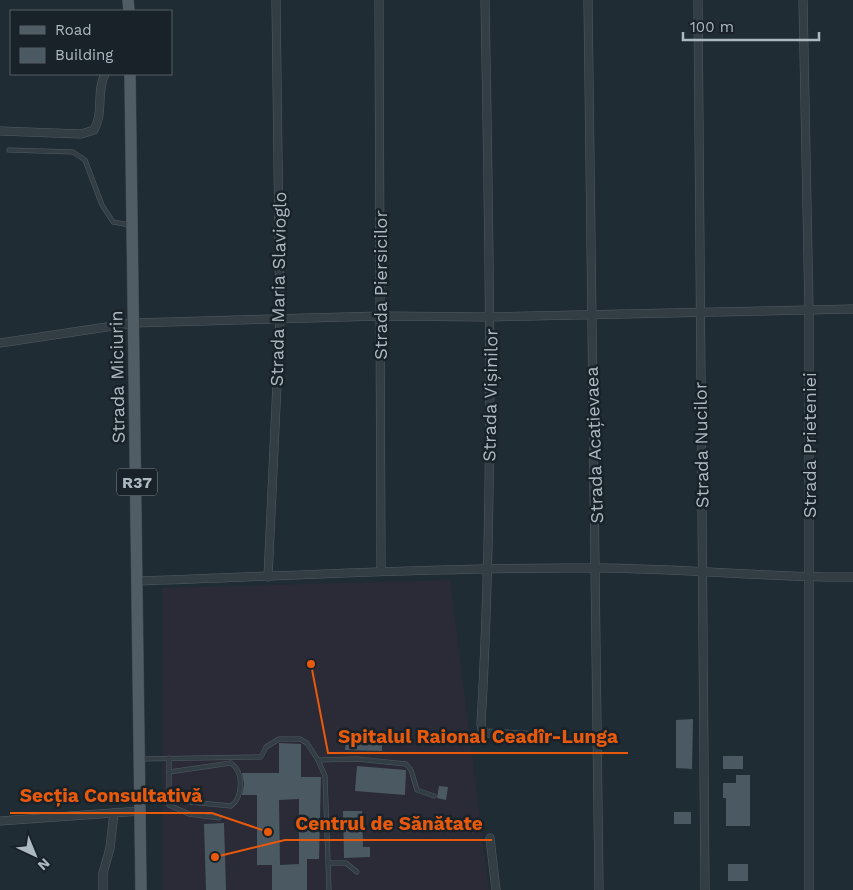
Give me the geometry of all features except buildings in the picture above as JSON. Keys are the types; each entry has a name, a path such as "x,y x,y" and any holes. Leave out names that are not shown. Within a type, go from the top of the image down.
{"main road":[{"name":"Strada Miciurin","path":"130,75 139,581 141,890"}],"street":[{"name":"Strada Maria Slavioglo","path":"268,577 280,320 276,0"},
{"name":"Strada Piersicilor","path":"379,0 381,571"},
{"name":"Strada Vișinilor","path":"485,0 490,317 488,570 481,724 482,730 486,733 541,736"},
{"name":"Strada Acațievaea","path":"588,0 590,314 597,568 600,890"},
{"name":"Strada Nucilor","path":"698,0 704,890"},
{"name":"Strada Prieteniei","path":"803,0 809,309 809,890"},
{"path":"0,131 81,134 94,130 98,123 100,87 105,75"},
{"path":"0,343 133,323 381,316 490,317 809,309 853,310"},
{"path":"139,581 381,571 597,568 809,577 853,577"},
{"path":"0,821 141,811"},
{"path":"103,890 103,873 110,848 114,813"},
{"path":"490,838 496,890"}],"lane":[{"path":"9,150 73,152 85,160 102,205 113,222 132,225"},
{"path":"140,758 261,758 266,746 279,740 300,739 307,743 318,760 325,776 329,890"},
{"path":"169,758 169,805 189,814 219,818"},
{"path":"318,760 357,759 406,764 417,790 434,796"},
{"path":"169,772 231,763 237,767 240,773 240,795 232,806 169,800"},
{"path":"329,863 346,864 357,872"}],"shaded area":[{"path":"450,580 489,890 163,890 162,588"}],"place":[{"name":"Spitalul Raional Ceadîr-Lunga","path":"311,664"},
{"name":"Secția Consultativă","path":"268,832"},
{"name":"Centrul de Sănătate","path":"215,857"}]}
